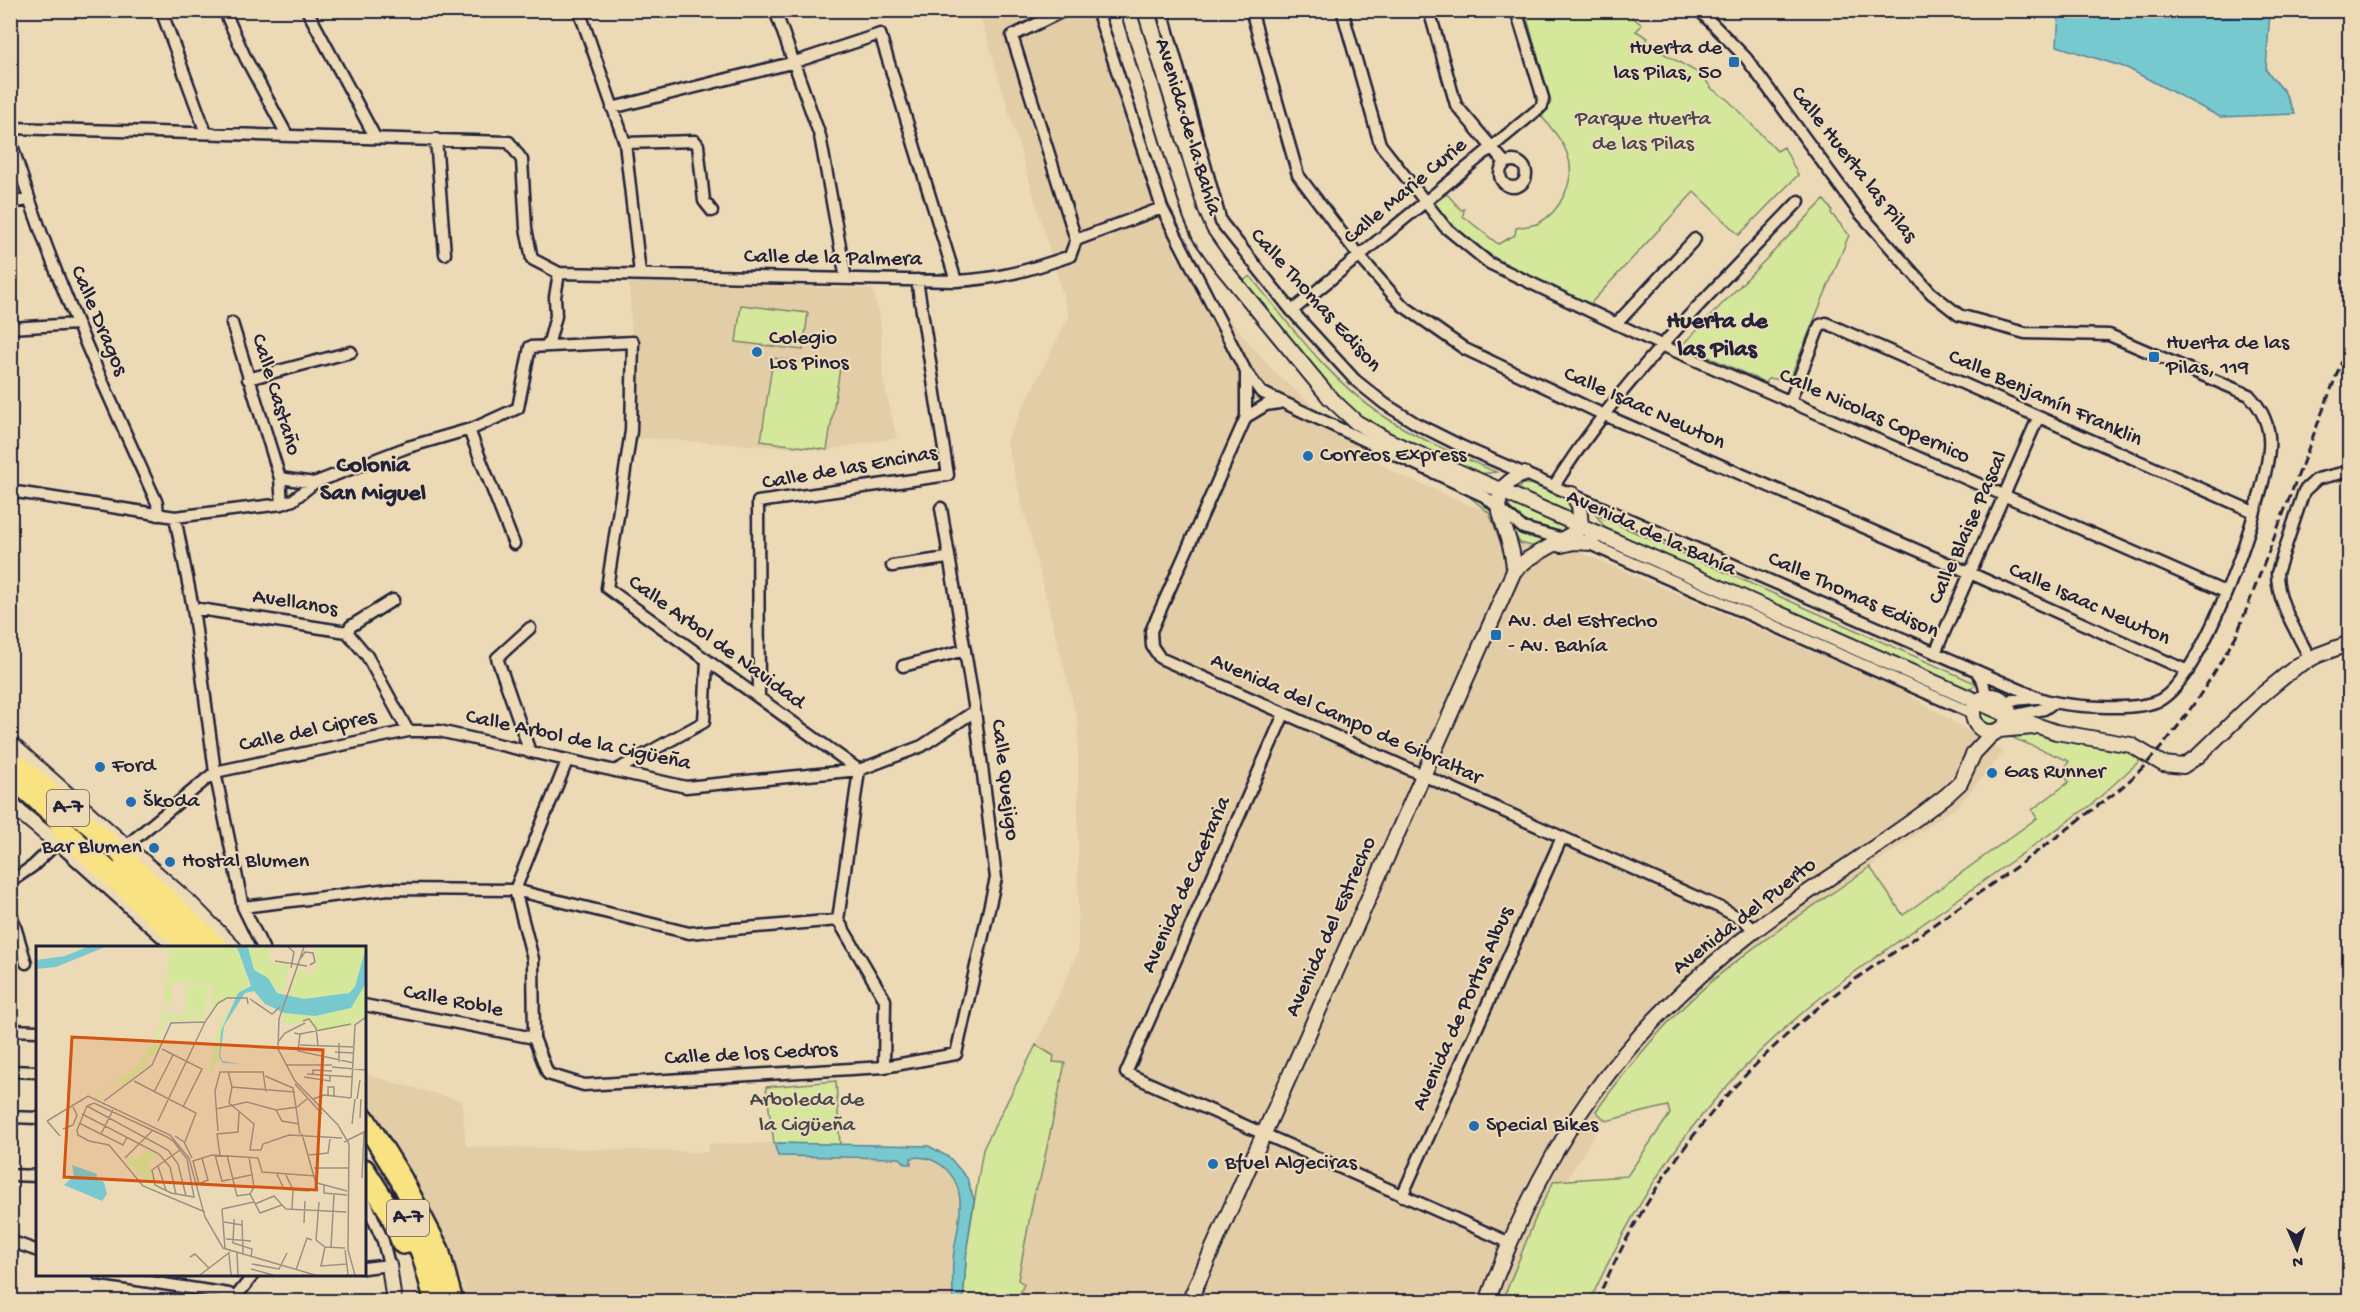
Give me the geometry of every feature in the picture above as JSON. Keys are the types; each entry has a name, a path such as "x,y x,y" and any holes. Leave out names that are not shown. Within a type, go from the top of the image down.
{"highway":[{"name":"A-7","path":"10,757 125,853 216,946"},
{"path":"10,770 109,853 125,853"},
{"path":"10,777 52,814 60,836"},
{"name":"A-7","path":"10,791 47,820 60,836 189,946"},
{"path":"366,1122 401,1179 438,1250 452,1302"},
{"name":"A-7","path":"366,1144 408,1218 423,1255 426,1301"},
{"name":"A-7","path":"366,1173 391,1213 426,1301"}],"street":[{"path":"161,10 206,133"},
{"path":"224,10 246,59 287,135"},
{"path":"307,10 375,137"},
{"path":"579,10 625,143 640,273"},
{"path":"775,10 795,62 822,147 846,279"},
{"path":"1065,10 1012,36 1076,240"},
{"path":"1097,10 1162,208"},
{"name":"Avenida de la Bahía","path":"1128,10 1191,215 1200,236 1219,263 1330,398 1350,418 1389,441 1581,526 1977,708"},
{"name":"Calle Thomas Edison","path":"1162,10 1221,222 1292,312 1355,380 1385,404 1417,424 1524,474 2039,698"},
{"name":"Calle Isaac Newton","path":"1251,10 1298,175 1359,255 1402,305 1465,349 1602,414 1971,573 2188,670"},
{"name":"Calle Nicolas Copernico","path":"1342,10 1380,144 1445,227 1489,263 1661,345 2225,592"},
{"path":"1429,10 1456,105 1505,164"},
{"name":"Calle Marie Curie","path":"1292,312 1543,102 1516,10"},
{"name":"Calle Huerta las Pilas","path":"1699,10 1746,58 1859,212 1931,293 1959,315 2025,333 2109,334 2249,396 2262,409 2269,448 2254,512 2212,627 2188,670 2170,693 2161,699 2138,707 2053,703"},
{"path":"612,108 795,62 880,34 957,281"},
{"name":"Calle de la Palmera","path":"10,128 509,142 522,160 526,228 532,259 559,273 957,281 1020,273 1070,256 1076,240 1162,208"},
{"name":"Calle Dragos","path":"10,138 28,200 77,324 157,503 158,515"},
{"path":"436,139 445,254"},
{"path":"625,143 695,141 698,145 704,201 712,211"},
{"path":"10,203 28,200"},
{"path":"1554,486 1602,414 1661,345 1799,201"},
{"name":"Avenida de la Bahía","path":"1162,208 1246,372 1261,392 1279,403 1484,496 1523,528 1563,539 1592,543 1977,708 2010,716 2038,727 2132,744 2163,764 2183,766 2198,756 2258,698 2310,659 2349,643"},
{"path":"1616,324 1695,239"},
{"path":"10,491 175,517 282,504 292,500 314,483 408,447 469,430 518,408 530,347 548,346 556,316 555,297 559,273"},
{"name":"Calle de las Encinas","path":"759,698 758,502 948,475 917,280"},
{"name":"Calle Castaño","path":"232,323 280,478 282,504"},
{"path":"10,328 77,324"},
{"name":"Calle Benjamín Franklin","path":"1790,401 1820,325 1829,324 2254,512"},
{"name":"Calle Arbol de Navidad","path":"548,346 633,342 632,430 607,588 859,770"},
{"path":"248,379 351,352"},
{"name":"Avenida del Campo de Gibraltar","path":"1246,372 1246,417 1150,631 1150,639 1160,658 1721,908 1745,921 1755,931"},
{"path":"1246,417 1266,405 1279,403"},
{"name":"Calle Blaise Pascal","path":"1935,653 2038,418"},
{"path":"469,430 514,544"},
{"path":"2310,659 2277,587 2277,573 2304,491 2317,479 2349,471"},
{"path":"1514,571 1512,548 1500,508 1500,490 1505,483 1524,474"},
{"path":"280,478 314,483"},
{"path":"1514,571 1536,554 1581,526 1579,505 1572,494"},
{"name":"Calle Quejigo","path":"941,508 947,558 975,711 996,878 956,1054"},
{"path":"175,517 193,608 215,771 243,907 262,946"},
{"path":"1536,554 1574,542 1592,543"},
{"path":"892,566 947,558"},
{"name":"Avenida del Estrecho","path":"1189,1302 1514,571"},
{"path":"347,632 351,626 393,600"},
{"name":"Avellanos","path":"193,608 347,632 367,656 408,731"},
{"path":"530,628 497,658 530,752"},
{"path":"903,666 965,650"},
{"path":"615,771 704,722 707,660"},
{"path":"1974,753 1977,708 1983,681 1976,671"},
{"path":"1977,708 2003,701 2039,698 2053,703"},
{"path":"2003,701 2009,708 2010,716"},
{"path":"1974,753 1999,730 2010,716 2044,709 2053,703"},
{"path":"1977,708 1983,730 2038,727"},
{"name":"Calle Arbol de la Cigüeña","path":"408,731 439,731 686,787 859,770 922,746 975,711"},
{"name":"Avenida de Caetaria","path":"1263,1133 1126,1073 1284,714"},
{"name":"Calle del Cipres","path":"215,771 408,731"},
{"path":"10,744 125,853 232,946"},
{"name":"Avenida del Puerto","path":"1487,1302 1508,1242 1566,1132 1623,1053 1702,973 1755,931 1947,795 1960,783 1974,753"},
{"path":"534,1038 534,959 515,890 567,761"},
{"path":"859,770 838,920 885,1000 884,1067"},
{"path":"125,853 215,771"},
{"path":"10,804 60,836 172,946"},
{"path":"10,882 33,866 60,836"},
{"name":"Avenida de Portus Albus","path":"1402,1196 1562,837"},
{"path":"243,907 389,889 515,890 689,933 838,920"},
{"path":"10,910 26,963"},
{"name":"Calle Roble","path":"366,1005 534,1038"},
{"path":"10,1030 36,1031"},
{"name":"Calle de los Cedros","path":"534,1038 548,1074 584,1084 884,1067 956,1054"},
{"path":"10,1071 36,1072"},
{"path":"10,1117 36,1118"},
{"path":"1263,1133 1508,1242"},
{"path":"10,1175 36,1176"},
{"path":"366,1203 383,1241 394,1302"},
{"path":"10,1242 36,1250"},
{"path":"366,1268 389,1265"},
{"path":"105,1276 229,1294 236,1300 253,1276"}],"shaded area":[{"path":"979,11 1096,11 1176,256 1275,373 1391,471 1899,689 2004,752 1959,805 1760,944 1640,1063 1533,1233 1509,1301 467,1301 463,1285 420,1187 366,1105 366,1075 462,1101 466,1146 708,1152 709,1144 774,1143 779,1156 872,1158 929,1146 950,1158 967,1178 975,1198 983,1149 1036,1045 1078,952 1078,723 1006,441 1069,316"},
{"name":"Colegio Los Pinos","path":"629,282 873,289 881,325 883,379 897,438 827,450 637,438"}],"green space":[{"name":"Parque Huerta de las Pilas","path":"1525,11 1628,11 1626,12 1642,25 1636,31 1648,38 1645,43 1702,75 1712,89 1728,100 1777,151 1784,147 1798,175 1739,235 1694,192 1589,305 1505,264 1467,238 1433,204 1447,194 1461,210 1464,209 1463,216 1498,244 1515,235 1516,228 1537,224 1547,218 1565,194 1570,165 1560,140 1542,117 1551,102"},
{"path":"1824,200 1832,210 1831,213 1849,235 1789,381 1769,378 1766,383 1682,345"},
{"path":"1250,276 1327,369 1363,401 1410,432 1496,472 1480,474 1468,471 1389,436 1352,413 1239,284"},
{"path":"741,305 808,313 803,350 736,342"},
{"path":"773,358 840,368 827,450 761,441"},
{"path":"1522,484 1545,487 1560,494 1570,505 1571,512 1564,513 1518,492"},
{"path":"1472,494 1481,500 1493,516 1501,534 1509,564 1505,563 1507,557 1489,513 1470,497"},
{"path":"1514,502 1565,526 1565,529 1541,530 1523,523 1511,512 1509,505"},
{"path":"1596,515 1976,685 1968,690 1608,532"},
{"path":"1513,525 1529,536 1547,540 1532,546 1520,543 1512,530"},
{"path":"1975,707 2005,718 2000,725 1985,725 1976,716"},
{"path":"2034,733 2135,752 2144,757 2091,805 1835,986 1757,1055 1723,1090 1664,1167 1637,1209 1590,1301 1502,1302 1538,1212 1554,1181 1627,1176 1670,1114 1668,1106 1606,1121 1596,1111 1667,1023 1735,962 1870,867 1903,915 2037,818 2032,810 2069,782 2062,772 2069,761 2011,737"},
{"path":"1036,1045 1054,1056 1053,1062 1065,1063 1040,1180 1035,1190 1018,1280 1024,1284 1017,1300 1019,1301 963,1302 967,1247 983,1149"},
{"name":"Arboleda de la Cigüeña","path":"836,1081 840,1145 774,1143 766,1087"}],"water":[{"path":"2059,11 2270,11 2266,70 2284,91 2295,114 2220,117 2127,68 2057,46"},
{"path":"774,1143 929,1146 950,1158 967,1178 974,1200 967,1247 963,1301 953,1301 953,1260 960,1197 957,1185 941,1165 930,1159 919,1157 911,1158 911,1164 906,1164 900,1158 778,1156"}],"railway":[{"path":"1596,1302 1637,1220 1660,1182 1712,1113 1773,1048 1841,990 2114,794 2147,763 2176,729 2202,692 2237,634 2350,340"}],"place":[{"name":"Huerta de las Pilas, 50","path":"1734,62"},
{"name":"Colegio Los Pinos","path":"757,352"},
{"name":"Huerta de las Pilas, 119","path":"2154,357"},
{"name":"Correos Express","path":"1308,456"},
{"name":"Av. del Estrecho - Av. Bahía","path":"1496,635"},
{"name":"Ford","path":"100,767"},
{"name":"Gas Runner","path":"1992,773"},
{"name":"Škoda","path":"131,802"},
{"name":"Bar Blumen","path":"154,848"},
{"name":"Hostal Blumen","path":"170,862"},
{"name":"Special Bikes","path":"1474,1126"},
{"name":"Bfuel Algeciras","path":"1213,1164"}],"district":[{"name":"Huerta de las Pilas","path":"1717,336"},
{"name":"Colonia San Miguel","path":"373,480"}]}
